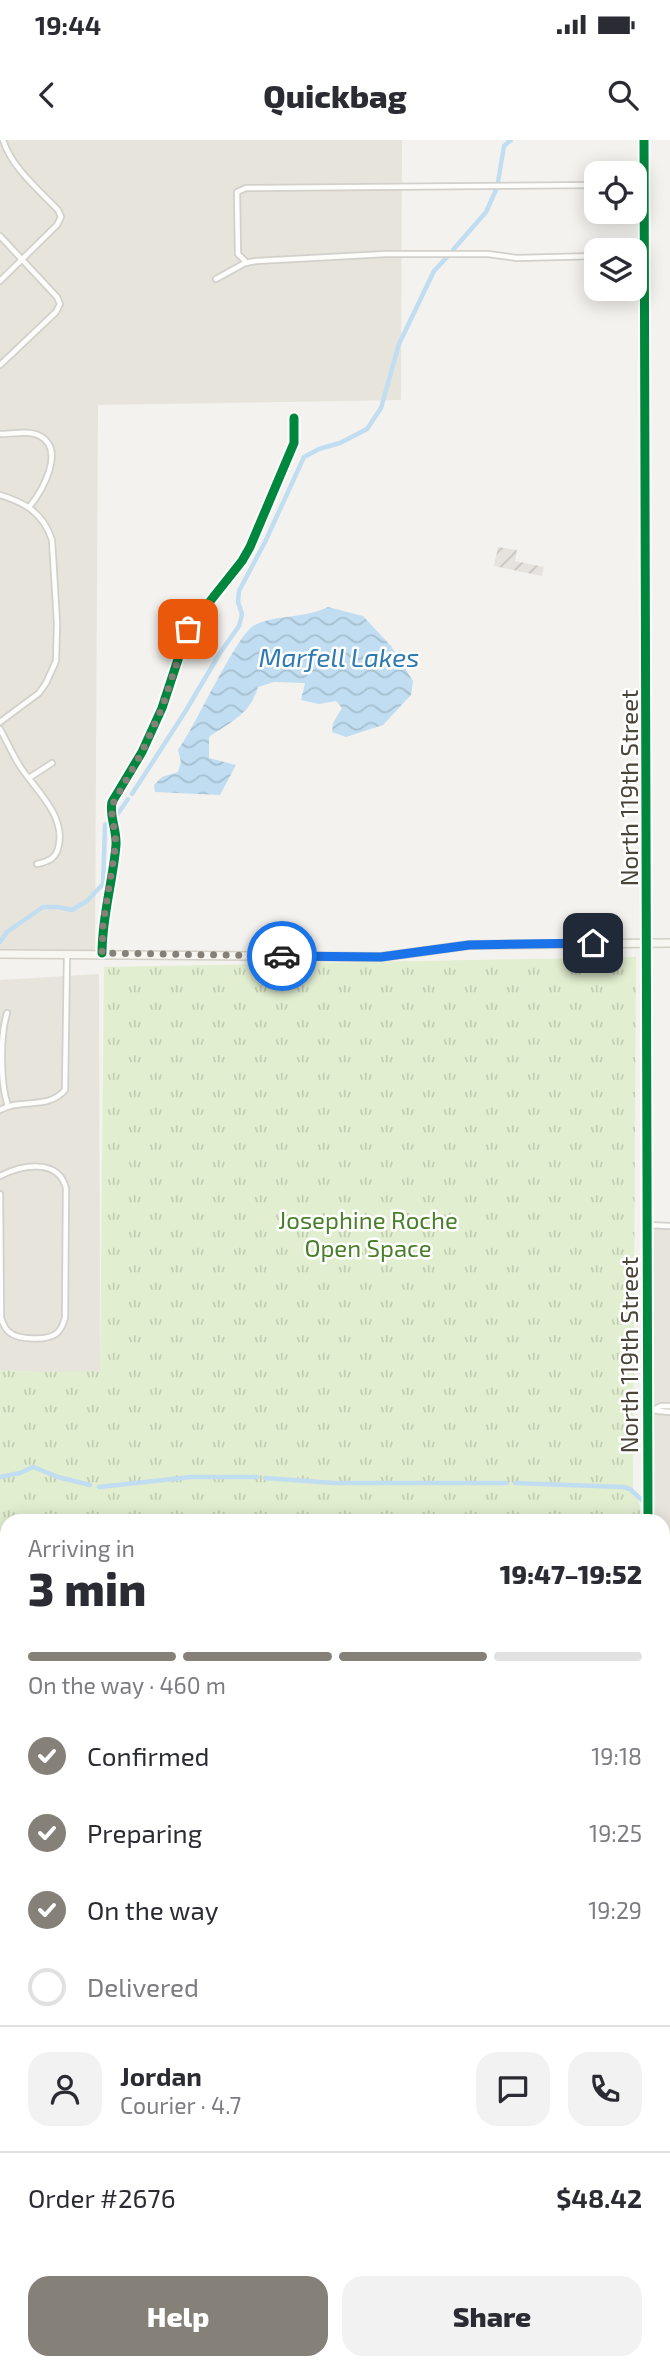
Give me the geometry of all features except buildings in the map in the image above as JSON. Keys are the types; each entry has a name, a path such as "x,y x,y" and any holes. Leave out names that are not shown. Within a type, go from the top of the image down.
{"street":[{"path":"0,281 61,218 58,210 7,153 3,140"},
{"name":"North 119th Street","path":"644,140 644,161"},
{"path":"247,263 238,254 237,192 246,188 584,185"},
{"path":"0,236 57,297 60,304 56,312 0,366"},
{"path":"216,279 247,263 386,254 488,254 517,258 584,256"},
{"name":"North 119th Street","path":"646,301 647,1225 651,1410 648,1514"},
{"path":"102,953 103,925 116,843 111,811 113,802 142,752 159,715 188,629 250,547 294,443 294,418"},
{"path":"0,434 36,434 42,437 49,447 49,472 30,506"},
{"path":"0,495 30,506 42,519 52,540 57,623 56,661 46,683 39,693 0,722"},
{"path":"0,729 29,778 50,806 60,830 55,856 49,862 37,864"},
{"path":"29,778 52,763"},
{"path":"0,954 381,957 469,945 670,943"},
{"path":"0,1110 20,1103 53,1101 65,1090 66,953"},
{"path":"7,1013 2,1024 1,1080 8,1106"},
{"path":"0,1175 14,1169 48,1167 63,1177 66,1188 65,1318 62,1328 52,1336 22,1338 11,1335 4,1328 1,1318 0,1194"},
{"path":"647,1225 670,1226"},
{"path":"651,1410 670,1406"},
{"path":"651,1410 670,1412"}],"shaded area":[{"path":"0,140 402,140 401,400 98,405 95,950 0,951"},
{"path":"498,547 517,550 515,561 544,567 542,576 494,566"},
{"path":"99,974 100,1372 0,1370 0,980"},
{"path":"653,1228 670,1228 670,1514 653,1514"}],"green space":[{"name":"Josephine Roche Open Space","path":"636,957 633,1488 640,1514 0,1514 0,1370 100,1371 104,967"}],"water":[{"name":"Marfell Lakes","path":"328,607 363,616 391,646 413,681 411,695 383,725 346,737 332,732 333,723 342,708 336,701 319,704 301,700 305,683 274,682 258,687 245,711 209,737 209,758 236,765 220,795 155,792 154,785 162,777 178,772 181,762 178,750 227,662 247,632 255,625 273,619"}],"waterway":[{"path":"498,182 504,146 511,140"},
{"path":"453,250 486,212 496,190"},
{"path":"132,794 239,626 242,614 238,602 239,591 304,457 367,429 381,408 399,344 434,271 447,257"},
{"path":"117,815 128,799"},
{"path":"0,942 7,932 43,907 72,910 87,901 103,884 105,825 109,822"},
{"path":"0,1477 33,1467 90,1485"},
{"path":"99,1487 191,1477 257,1477"},
{"path":"265,1478 334,1483 507,1483"},
{"path":"515,1483 623,1487 630,1489 644,1502"}],"cycle path":[{"path":"644,140 648,1514"},
{"path":"102,953 116,845 112,802 142,752 162,708 188,629 250,547 294,443 294,418"}],"way so far":[{"path":"188,629 162,708 142,752 111,807 116,843 103,925 102,953 282,956"}],"route":[{"path":"282,956 381,957 469,945 593,943"}]}
